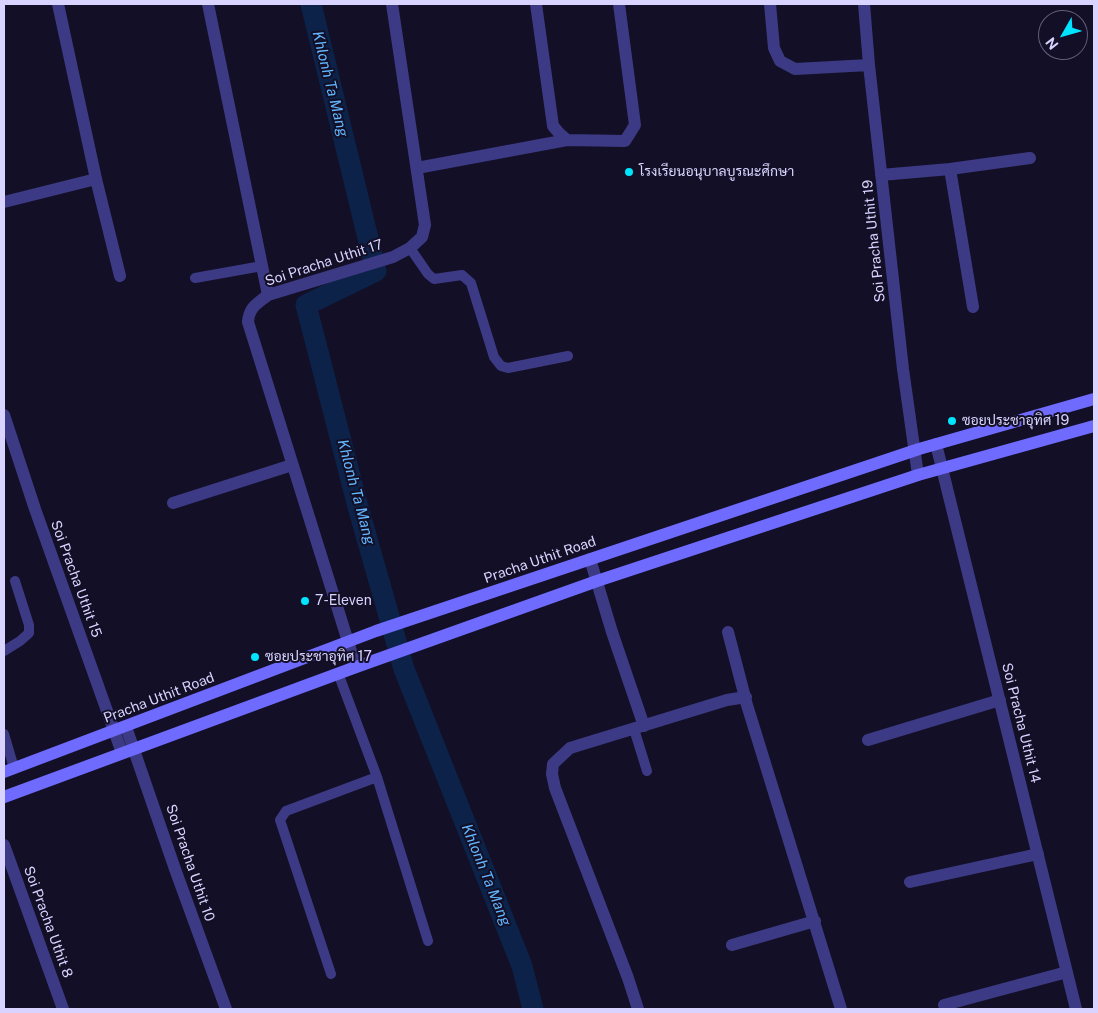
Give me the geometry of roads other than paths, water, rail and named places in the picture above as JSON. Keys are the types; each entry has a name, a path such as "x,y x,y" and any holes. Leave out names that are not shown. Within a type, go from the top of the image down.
{"main road":[{"name":"Pracha Uthit Road","path":"9,770 349,643 376,631 914,451 1094,399"},
{"path":"4,797 384,656 597,581 918,475 1094,426"}],"street":[{"path":"58,4 96,179 120,276"},
{"path":"208,4 268,295"},
{"name":"Soi Pracha Uthit 17","path":"356,667 248,322 248,314 268,295 393,257 410,248 422,238 425,225 392,4"},
{"path":"536,4 553,126 568,140"},
{"path":"416,168 568,140 625,141 635,125 619,4"},
{"path":"770,4 774,48 780,61 795,69 869,66"},
{"name":"Soi Pracha Uthit 19","path":"864,4 881,175 918,475"},
{"path":"881,175 950,169 1030,158"},
{"path":"950,169 973,307"},
{"path":"4,202 96,179"},
{"name":"Soi Pracha Uthit 15","path":"4,415 38,518 120,729 122,754"},
{"name":"Soi Pracha Uthit 14","path":"936,444 1076,1009"},
{"path":"173,503 292,465"},
{"path":"590,559 639,728"},
{"path":"728,632 746,697 842,1009"},
{"path":"638,1009 628,978 555,788 552,774 553,764 570,748 727,700 746,697"},
{"path":"868,740 1000,700"},
{"name":"Soi Pracha Uthit 10","path":"120,729 134,749 174,869 226,1009"},
{"name":"Soi Pracha Uthit 8","path":"4,845 63,1009"},
{"path":"910,882 1038,854"},
{"path":"732,945 814,921"},
{"path":"944,1005 1067,972"}],"lane":[{"path":"410,248 428,274 434,279 462,275 471,283 494,357 501,366 508,368 568,356"},
{"path":"195,278 262,266"},
{"path":"4,651 29,633 29,625 15,581"},
{"path":"338,674 377,777 428,941"},
{"path":"639,728 647,771"},
{"path":"4,734 9,770"},
{"path":"331,974 280,820 286,810 377,777"}],"waterway":[{"name":"Khlonh Ta Mang","path":"311,4 376,271 306,305 358,507 404,669 522,966 533,1009"}],"place":[{"name":"โรงเรียนอนุบาลบูรณะศึกษา","path":"629,172"},
{"name":"ซอยประชาอุทิศ 19","path":"952,421"},
{"name":"7-Eleven","path":"305,601"},
{"name":"ซอยประชาอุทิศ 17","path":"255,657"}]}
